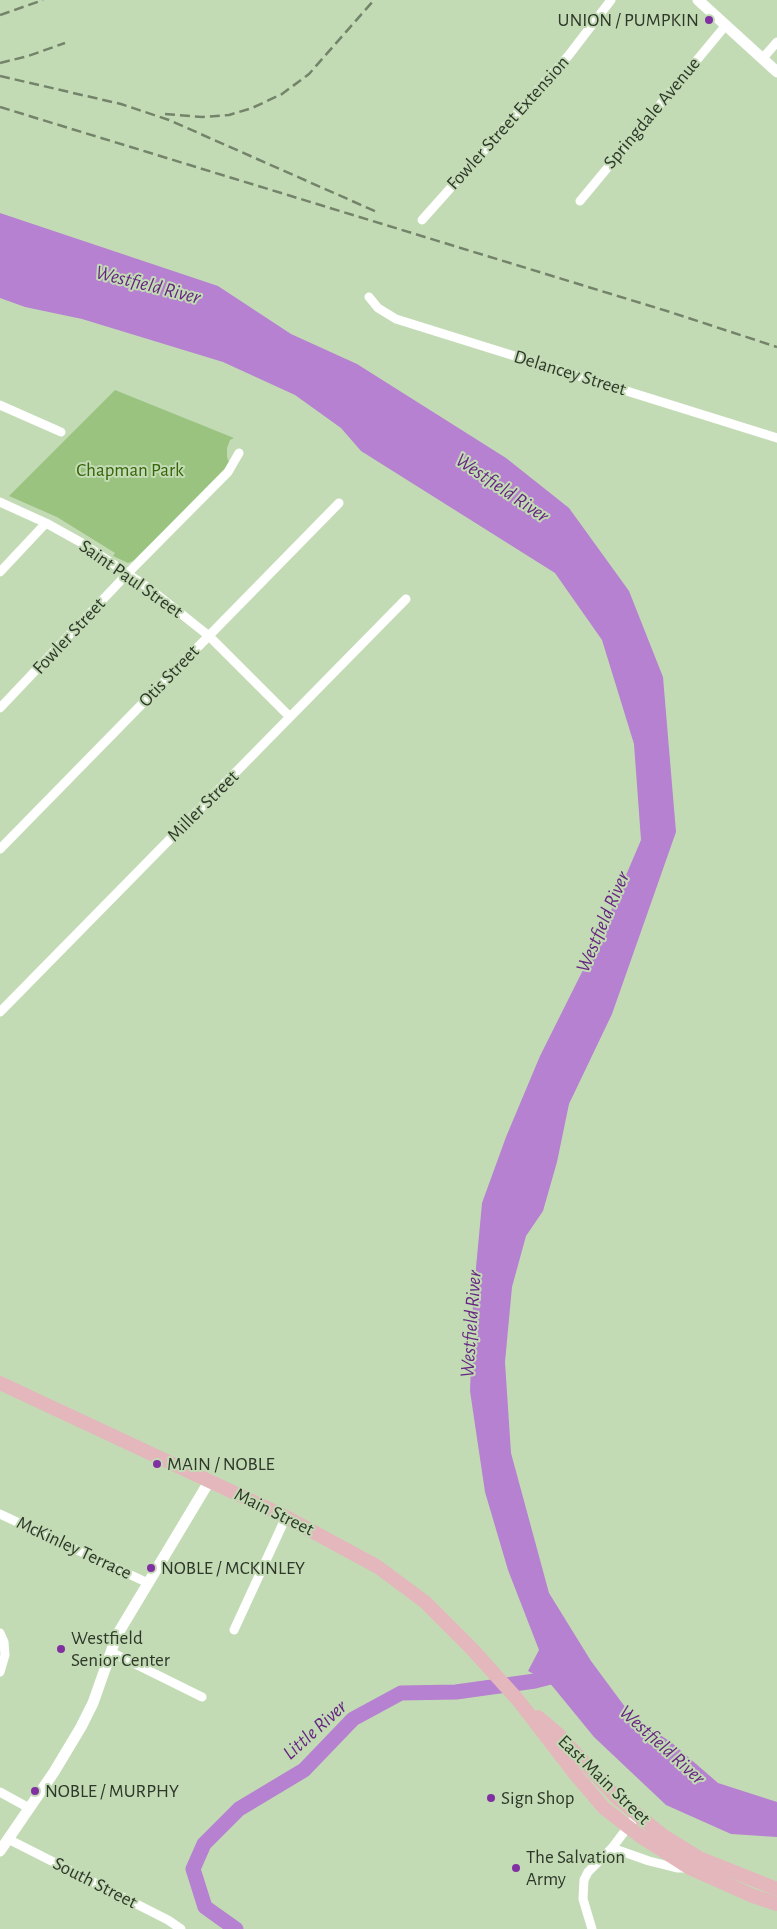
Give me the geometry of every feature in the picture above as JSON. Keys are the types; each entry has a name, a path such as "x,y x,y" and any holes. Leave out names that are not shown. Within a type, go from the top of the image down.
{"main road":[{"path":"698,0 777,72"},
{"name":"Main Street","path":"0,1383 210,1480 286,1517 378,1567 404,1584 439,1615 472,1649"},
{"path":"0,1850 81,1726 93,1703 117,1635 210,1480"},
{"name":"East Main Street","path":"472,1649 518,1700 565,1762 604,1808 690,1868 753,1896 777,1904"},
{"name":"East Main Street","path":"518,1700 558,1734 616,1797 662,1835 699,1858 777,1889"}],"street":[{"name":"Fowler Street Extension","path":"422,220 568,55 611,0"},
{"name":"Springdale Avenue","path":"580,201 726,25"},
{"path":"763,58 777,42"},
{"name":"Delancey Street","path":"369,297 378,308 396,319 777,438"},
{"path":"0,405 61,432"},
{"name":"Fowler Street","path":"0,708 128,573 228,472 239,453"},
{"name":"Saint Paul Street","path":"0,502 46,523 128,573 208,636 290,717"},
{"name":"Otis Street","path":"0,849 338,503"},
{"path":"0,572 46,523"},
{"name":"Miller Street","path":"0,1012 406,600"},
{"name":"McKinley Terrace","path":"0,1514 148,1582"},
{"path":"234,1630 286,1517"},
{"path":"0,1633 5,1648 4,1661 0,1672"},
{"path":"111,1652 202,1697"},
{"path":"0,1792 29,1808"},
{"path":"592,1929 583,1899 584,1880 588,1872 612,1848 637,1815"},
{"name":"South Street","path":"8,1839 168,1920 181,1929"},
{"path":"612,1848 649,1861 677,1868 690,1868"}],"green space":[{"name":"Chapman Park","path":"115,390 234,438 230,440 227,448 227,457 230,465 133,561 128,563 113,556 115,553 57,517 9,496"}],"water":[{"name":"Westfield River","path":"0,213 218,286 291,334 357,364 506,458 569,508 629,591 663,677 676,832 612,1014 569,1104 557,1162 543,1211 526,1236 512,1287 505,1362 511,1453 549,1593 591,1661 631,1715 672,1743 718,1783 777,1802 777,1837 731,1834 666,1805 594,1737 549,1682 528,1671 539,1650 508,1570 485,1492 470,1391 473,1300 482,1203 506,1137 540,1056 601,934 641,840 634,744 602,640 555,573 361,451 341,428 295,395 223,362 82,319 25,307 0,298"}],"waterway":[{"name":"Little River","path":"236,1929 205,1907 193,1869 204,1844 239,1809 304,1770 353,1719 401,1693 456,1692 535,1681 562,1674"}],"railway":[{"path":"0,15 43,0"},
{"path":"165,114 202,117 229,115 252,108 282,94 309,74 374,0"},
{"path":"0,63 28,56 65,43"},
{"path":"0,76 121,104 169,120 377,212"},
{"path":"0,107 670,312 777,347"}],"place":[{"name":"UNION / PUMPKIN","path":"709,20"},
{"name":"MAIN / NOBLE","path":"157,1464"},
{"name":"NOBLE / MCKINLEY","path":"151,1568"},
{"name":"Westfield Senior Center","path":"61,1649"},
{"name":"NOBLE / MURPHY","path":"35,1791"},
{"name":"Sign Shop","path":"491,1798"},
{"name":"The Salvation Army","path":"516,1868"}]}
